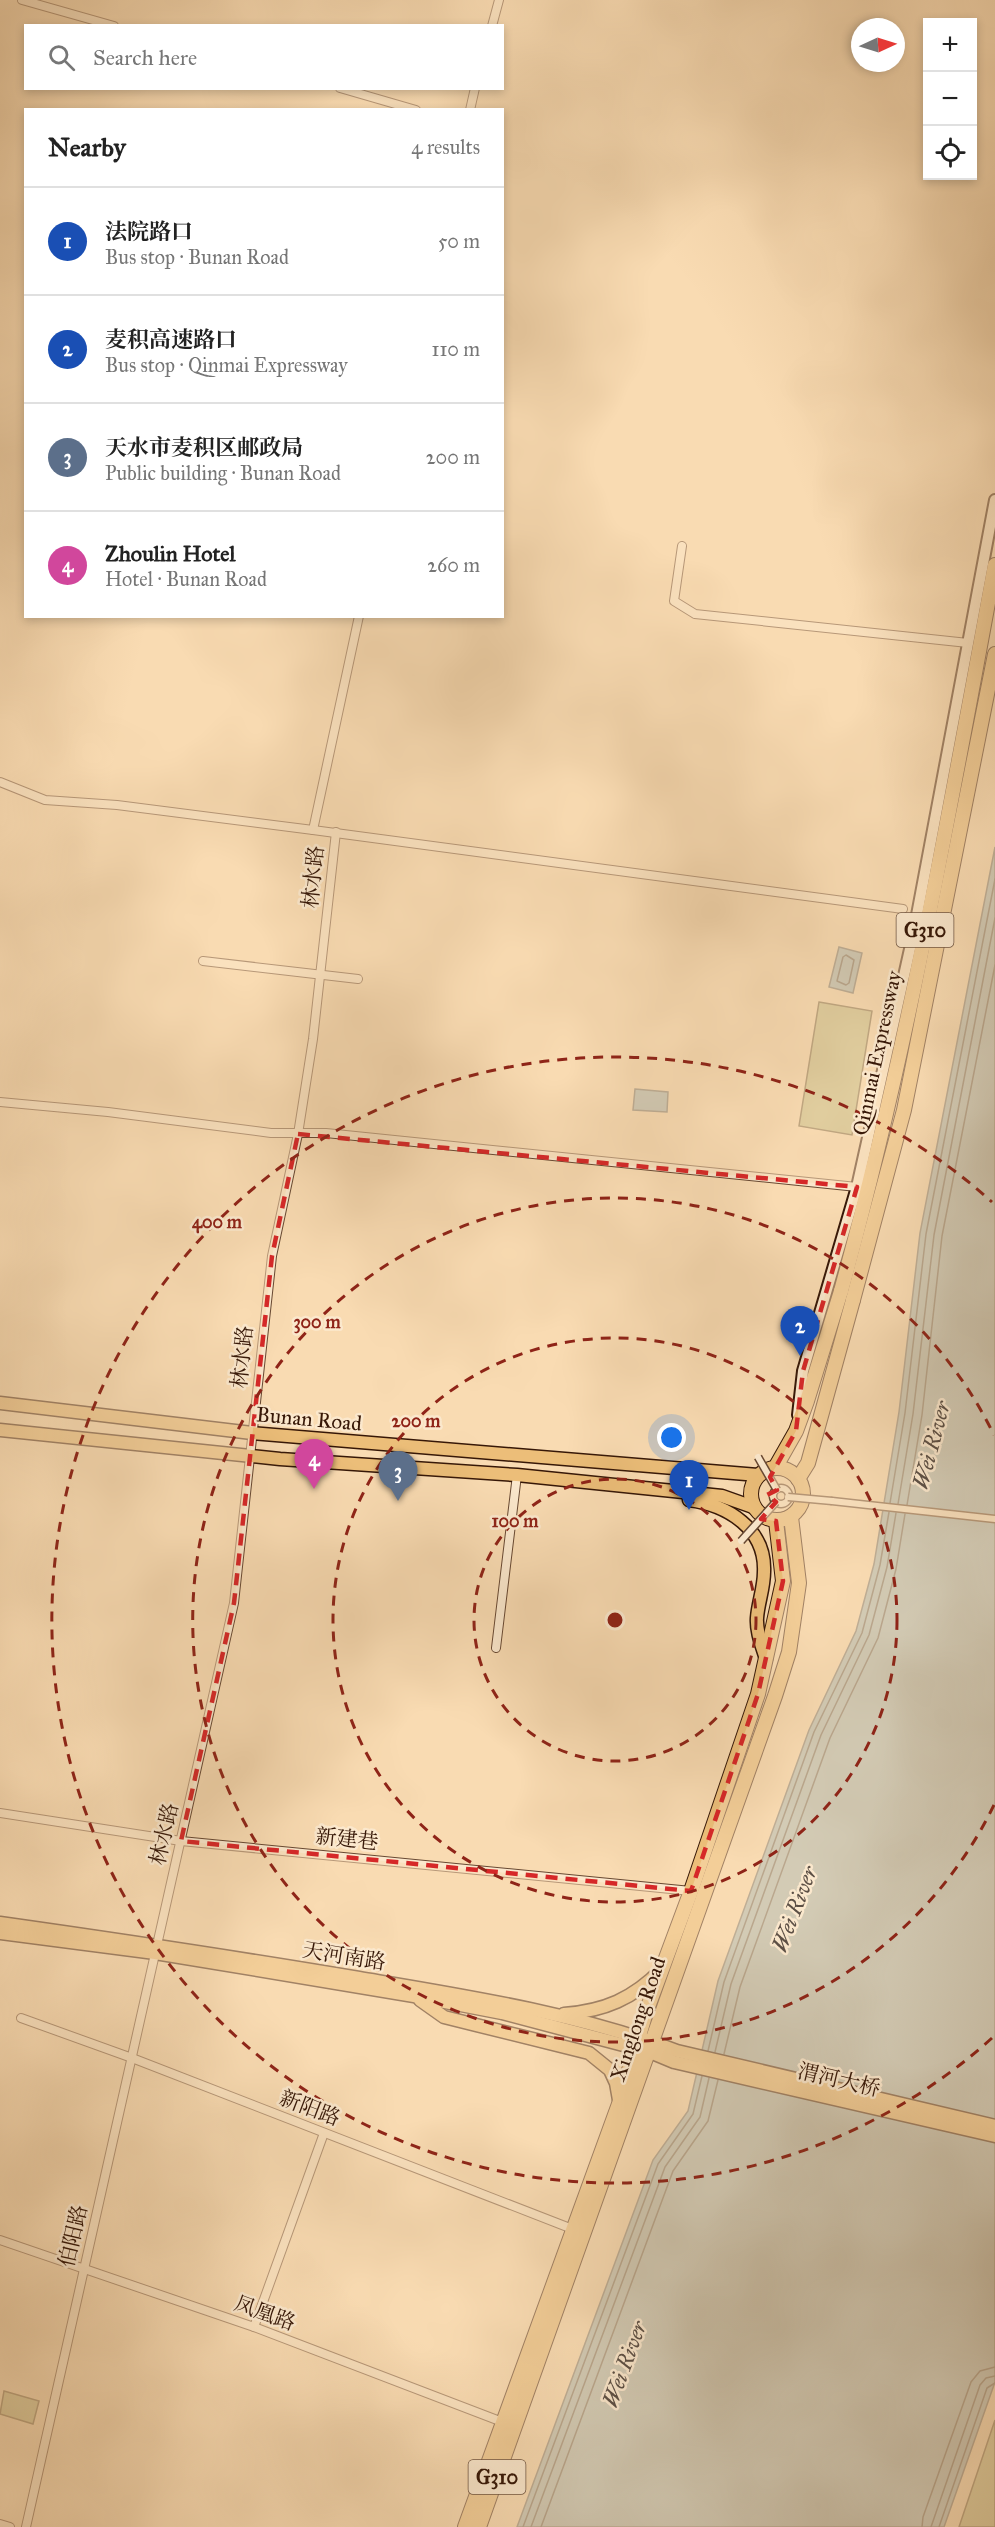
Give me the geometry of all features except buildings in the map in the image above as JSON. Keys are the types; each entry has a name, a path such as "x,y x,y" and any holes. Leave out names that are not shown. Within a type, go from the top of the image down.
{"highway":[{"name":"Qinmai Expressway","path":"775,1468 796,1431 841,1291 869,1190 939,865 995,565"},
{"name":"Qinmai Expressway","path":"798,1479 808,1463 904,1110 995,654"},
{"path":"775,1468 792,1472 798,1479 802,1486 802,1503 791,1516 776,1521 763,1517 753,1507 750,1490 758,1475 775,1468"},
{"name":"Xinglong Road","path":"465,2527 502,2421 579,2232 644,2045 775,1696 789,1652 799,1583 791,1516"},
{"name":"Xinglong Road","path":"479,2527 515,2427 619,2104 644,2045 646,2012 691,1892 758,1694 783,1581 776,1521"}],"main road":[{"path":"796,1431 803,1371 857,1187 914,931 995,500"},
{"name":"Bunan Road","path":"0,1403 252,1433 758,1475"},
{"name":"Bunan Road","path":"0,1430 250,1456 517,1475 704,1494 722,1496 753,1507"},
{"path":"704,1472 709,1483 704,1494"},
{"path":"633,1487 661,1497 704,1502 719,1508 740,1520 758,1539 764,1556 764,1574 757,1618 758,1632 767,1661"},
{"name":"天河南路","path":"0,1923 414,1996 644,2045"},
{"name":"天河南路","path":"0,1933 156,1949 415,1987 551,2015 676,2057"},
{"path":"551,2015 585,2012 610,2006 639,1990 663,1968"},
{"path":"414,1996 444,2017 589,2053 605,2065 613,2076 618,2090 619,2104"},
{"name":"渭河大桥","path":"676,2057 995,2126"},
{"name":"渭河大桥","path":"676,2057 995,2136"}],"street":[{"path":"22,0 107,24"},
{"path":"493,24 500,0"},
{"path":"347,90 409,108"},
{"path":"470,108 475,90"},
{"path":"682,546 674,602 695,614 968,643"},
{"path":"313,830 359,618"},
{"path":"0,782 45,800 117,805 336,832 903,909"},
{"name":"林水路","path":"156,1949 234,1603 272,1256 298,1134 320,975 336,832"},
{"path":"203,961 358,980"},
{"path":"0,1102 108,1112 271,1133 326,1133 857,1187"},
{"path":"758,1457 777,1490"},
{"path":"496,1647 517,1475"},
{"path":"777,1490 784,1490 788,1497"},
{"path":"776,1502 773,1495 777,1490"},
{"path":"788,1497 995,1519"},
{"path":"776,1502 783,1504 788,1497"},
{"path":"741,1541 776,1502"},
{"name":"新建巷","path":"0,1813 181,1840 691,1892"},
{"name":"伯阳路","path":"26,2527 156,1949"},
{"name":"新阳路","path":"21,2018 132,2058 579,2232"},
{"path":"254,2327 324,2133"},
{"name":"凤凰路","path":"0,2241 254,2327 515,2427"},
{"path":"0,2524 10,2527"}],"highlighted area":[{"path":"298,1134 857,1187 803,1371 796,1431 770,1477 777,1490 767,1495 776,1502 761,1519 776,1521 783,1581 758,1694 691,1891 181,1841 234,1603 272,1256"}],"shaded area":[{"path":"819,1002 872,1011 852,1135 799,1126"},
{"path":"4,2391 39,2401 33,2424 0,2414"},
{"path":"995,2420 995,2527 959,2527"}],"water":[{"name":"Wei River","path":"995,847 995,2382 944,2527 517,2527 653,2160 688,2111 718,1981 809,1730 856,1631 874,1564 899,1412 920,1233"},
{"path":"839,947 862,953 853,993 829,987"},
{"path":"635,1089 668,1092 667,1112 633,1110"}],"place":[{"name":"麦积高速路口","path":"800,1356"},
{"name":"Zhoulin Hotel","path":"314,1489"},
{"name":"天水市麦积区邮政局","path":"398,1501"},
{"name":"法院路口","path":"689,1510"}]}
